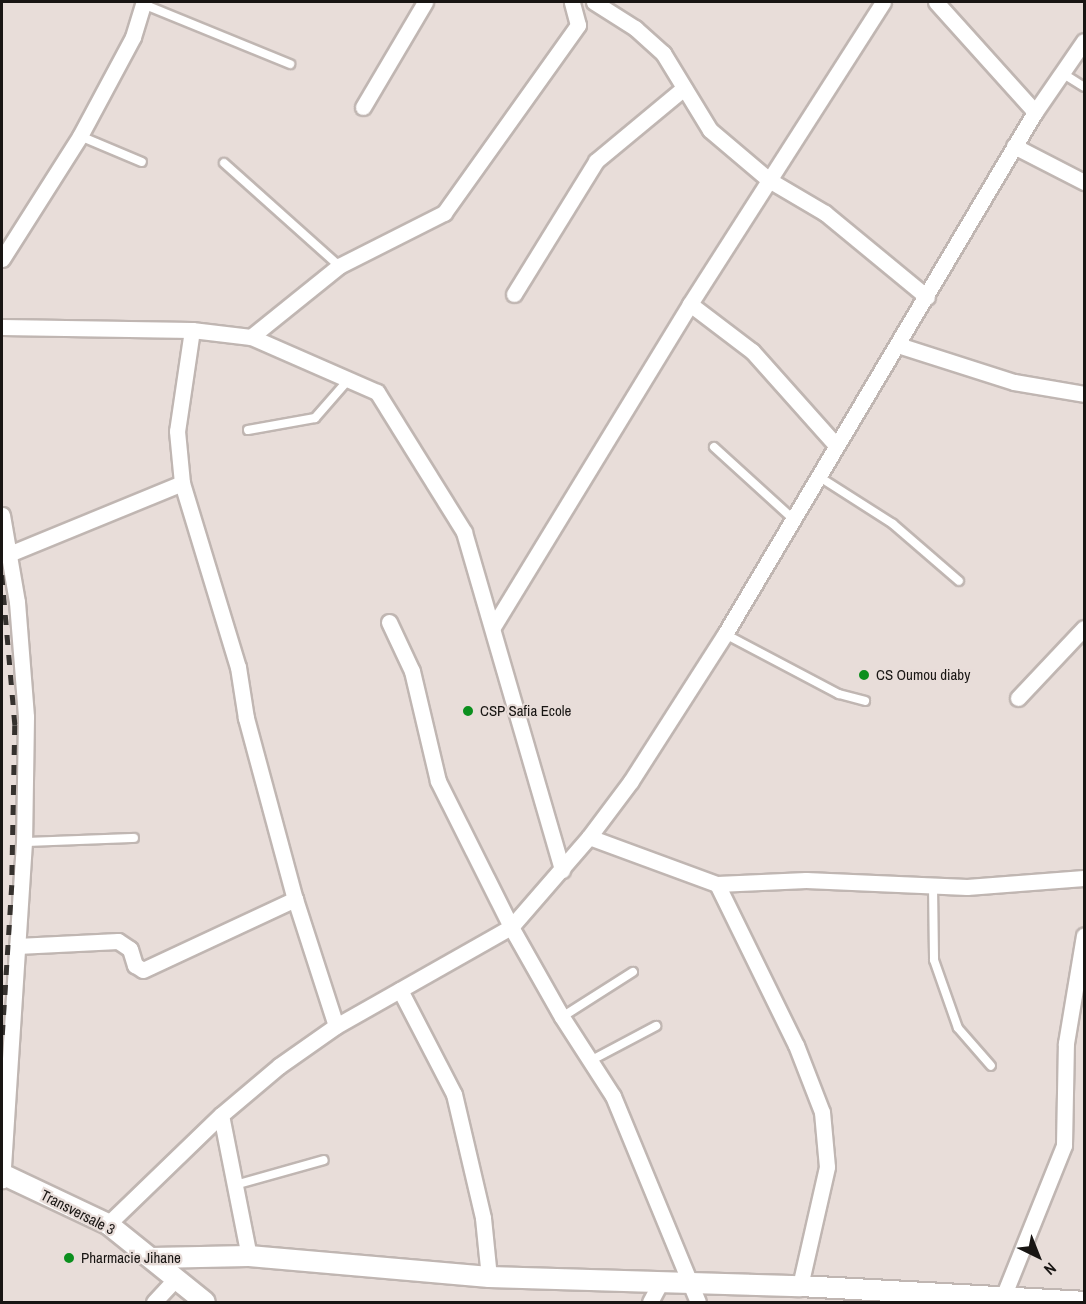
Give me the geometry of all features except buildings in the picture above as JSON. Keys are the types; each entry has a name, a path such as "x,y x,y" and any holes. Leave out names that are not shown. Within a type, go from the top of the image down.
{"street":[{"path":"363,107 425,2"},
{"path":"251,337 339,266 444,213 578,25 573,2"},
{"path":"594,2 635,28 663,53 710,130 769,180 825,213 927,297"},
{"path":"494,627 690,304 883,2"},
{"path":"936,2 1035,112"},
{"path":"2,259 80,136 133,36 144,3"},
{"path":"108,1224 221,1115 279,1066 336,1026 511,927 589,837 631,781 725,634 791,518 927,297 1014,146 1084,40"},
{"path":"514,294 596,161 684,88"},
{"path":"1014,146 1084,182"},
{"path":"690,304 752,351 835,444"},
{"path":"2,327 192,330 251,337 377,392 464,532 494,627 561,870"},
{"path":"192,330 177,431 182,483 238,667 246,718 295,899 336,1026"},
{"path":"898,345 1014,382 1084,394"},
{"path":"9,554 182,483"},
{"path":"2,515 18,602 26,717 24,842 2,1176"},
{"path":"389,622 412,671 438,781 511,927 562,1017 613,1096 698,1302"},
{"path":"1018,698 1084,628"},
{"path":"589,837 717,884 806,880 933,886 1084,878"},
{"path":"717,884 796,1045 822,1112 827,1167 800,1286"},
{"path":"18,946 118,941 130,950 135,965 143,970 295,899"},
{"path":"1001,1301 1064,1145 1066,1043 1084,935"},
{"path":"400,990 454,1094 483,1218 489,1277"},
{"path":"221,1115 249,1256"},
{"name":"Transversale 3","path":"2,1176 108,1224 205,1302"},
{"path":"152,1258 249,1256 489,1277 800,1286 1001,1301 1084,1302"},
{"path":"154,1302 176,1278"},
{"path":"650,1302 660,1283"}],"lane":[{"path":"144,3 290,64"},
{"path":"1062,73 1084,87"},
{"path":"80,136 142,162"},
{"path":"224,163 339,266"},
{"path":"248,430 315,418 349,379"},
{"path":"714,447 791,518"},
{"path":"817,475 893,524 959,581"},
{"path":"725,634 839,694 865,701"},
{"path":"24,842 134,838"},
{"path":"933,886 934,960 958,1028 991,1066"},
{"path":"562,1017 633,972"},
{"path":"590,1061 656,1026"},
{"path":"235,1185 324,1160"}],"railway":[{"path":"2,575 15,725 12,885 2,1044"}],"place":[{"name":"CS Oumou diaby","path":"864,675"},
{"name":"CSP Safia Ecole","path":"468,711"},
{"name":"Pharmacie Jihane","path":"69,1258"}]}
